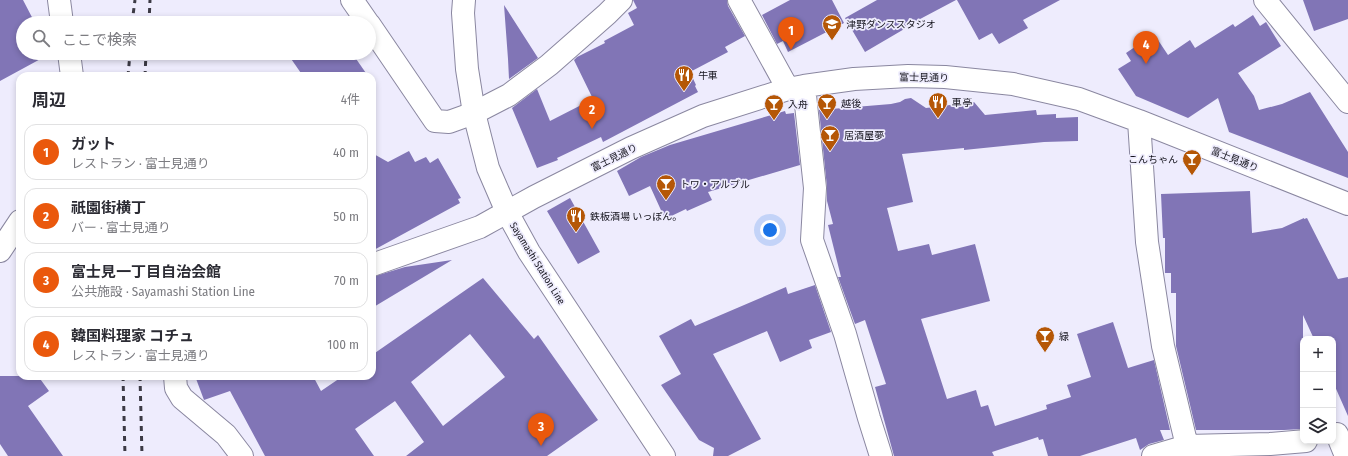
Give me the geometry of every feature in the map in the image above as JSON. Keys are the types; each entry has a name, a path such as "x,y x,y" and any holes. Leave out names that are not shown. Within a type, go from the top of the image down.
{"street":[{"path":"59,0 61,16"},
{"path":"352,0 363,16"},
{"name":"Sayamashi Station Line","path":"464,0 463,13 467,68 474,113 488,168 507,212 529,252 664,456"},
{"path":"376,34 436,121 449,122 474,113 509,95 549,65 621,0"},
{"path":"739,0 796,88 815,188 812,240 845,334 881,456"},
{"path":"1265,0 1322,72 1348,102"},
{"path":"70,60 71,72"},
{"name":"富士見通り","path":"376,264 480,227 534,197 631,148 703,116 796,88 854,79 908,76 945,77 1013,84 1071,97 1139,121 1348,204"},
{"path":"1139,121 1146,234 1149,257 1163,346 1187,446"},
{"path":"0,251 16,227"},
{"path":"176,380 176,388 182,398 226,435 242,456"},
{"path":"1339,433 1346,456"},
{"path":"1153,456 1187,446 1270,444 1300,442"}],"building":[{"path":"0,0 23,0 31,16 16,16 16,60 39,60 0,81"},
{"path":"633,0 727,0 728,6 745,36 725,47 728,52 690,72 698,92 603,142 601,137 557,158 558,160 537,168 512,108 537,89 550,121 593,99 574,60 605,43 604,41 634,25 628,13 637,8"},
{"path":"790,0 832,0 844,23 788,52 783,41 777,44 762,15"},
{"path":"877,0 956,0 905,27 906,28 865,52 845,18"},
{"path":"957,0 1060,0 1023,20 1028,28 999,44 992,33 979,40"},
{"path":"1303,0 1348,0 1348,19 1314,31"},
{"path":"504,5 538,58 509,79 508,59"},
{"path":"1253,15 1260,26 1266,22 1281,46 1238,73 1254,96 1259,110 1282,104 1310,92 1348,152 1348,178 1229,132 1218,98 1188,118 1136,96 1118,69 1131,61 1126,53 1154,34 1168,55 1190,40 1195,48 1233,24 1235,27"},
{"path":"292,60 357,60 365,72 300,72"},
{"path":"911,98 926,108 974,102 985,115 1036,110 1037,115 1056,114 1056,118 1078,117 1078,141 1044,142 964,150 964,148 902,154 913,202 887,208 898,251 929,244 932,255 975,244 990,301 921,319 947,399 976,390 981,407 988,405 995,426 1047,409 1046,405 1071,397 1067,385 1091,377 1077,334 1113,322 1128,368 1154,360 1170,430 1160,430 1164,440 1149,444 1140,450 1136,438 1080,456 1048,456 1043,439 1039,440 1038,437 992,452 994,456 894,456 875,387 886,384 865,320 855,324 838,277 841,277 828,225 833,224 827,201 827,187 819,110 891,104"},
{"path":"785,111 786,114 794,113 800,165 708,192 712,200 687,211 686,209 665,219 650,186 629,196 617,171 641,157 670,145"},
{"path":"409,151 415,162 426,157 430,163 438,158 461,198 458,199 460,203 376,249 376,155 388,162"},
{"path":"1250,191 1252,233 1282,228 1307,218 1338,279 1348,277 1348,416 1336,389 1336,336 1313,336 1303,315 1303,336 1300,336 1300,429 1196,430 1176,346 1176,293 1171,293 1171,273 1165,273 1165,238 1163,238 1161,194"},
{"path":"570,198 600,252 578,264 547,211"},
{"path":"452,260 376,306 376,276 405,267"},
{"path":"483,278 534,339 538,335 598,420 547,456 406,456 424,442 395,401 355,429 374,456 265,456 230,391 204,400 196,380 315,380 321,391 337,380 376,380 376,352","holes":["470,334 505,377 443,426 411,382"]},
{"path":"815,285 831,332 809,340 812,348 780,362 767,331 713,354 761,439 728,456 713,456 714,448 699,440 661,385 681,374 659,336 691,319 695,326 786,287 788,294"},
{"path":"0,376 16,376 16,380 41,380 49,391 28,406 63,456 8,456 0,444"}],"railway":[{"path":"133,16 135,0"},
{"path":"149,16 150,0"},
{"path":"128,72 129,60"},
{"path":"145,72 146,60"},
{"path":"123,380 125,456"},
{"path":"140,380 142,456"}],"place":[{"name":"津野ダンススタジオ","path":"832,41"},
{"name":"ガット","path":"791,50"},
{"name":"韓国料理家 コチュ","path":"1146,64"},
{"name":"牛車","path":"684,92"},
{"name":"車亭","path":"938,119"},
{"name":"越後","path":"827,120"},
{"name":"入舟","path":"774,121"},
{"name":"祇園街横丁","path":"592,129"},
{"name":"居酒屋夢","path":"830,152"},
{"name":"こんちゃん","path":"1192,176"},
{"name":"トワ・アルブル","path":"666,201"},
{"name":"鉄板酒場 いっぽん。","path":"576,233"},
{"name":"緑","path":"1045,353"},
{"name":"富士見一丁目自治会館","path":"541,446"}]}
